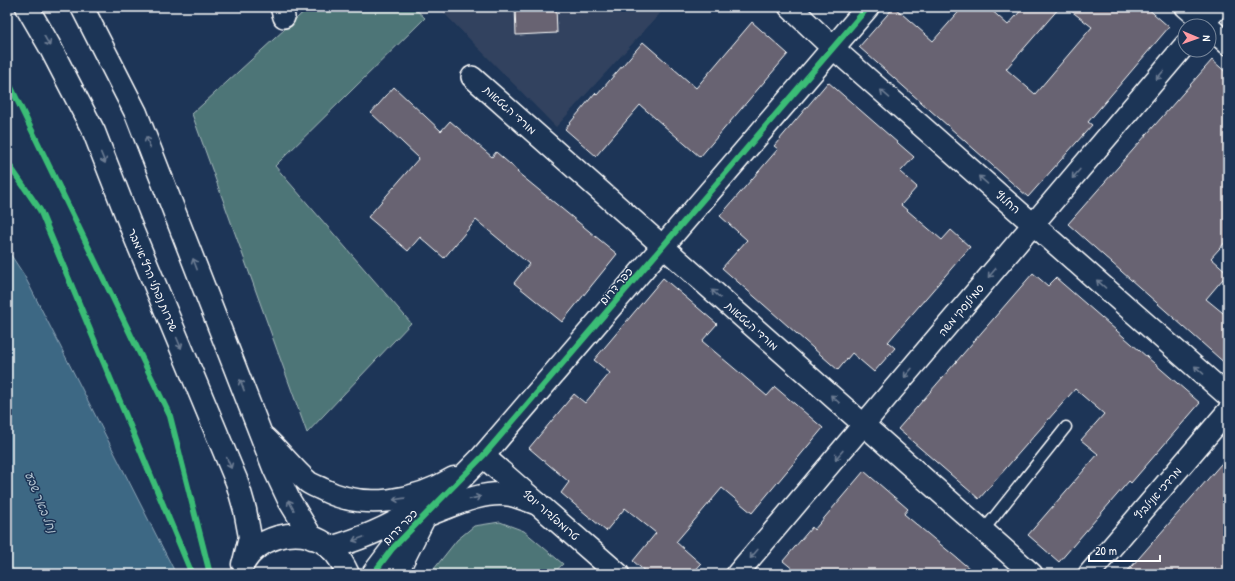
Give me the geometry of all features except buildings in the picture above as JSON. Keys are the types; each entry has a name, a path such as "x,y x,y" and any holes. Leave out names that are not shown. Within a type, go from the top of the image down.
{"main road":[{"name":"שדרות נפתלי הרץ אימבר","path":"28,7 94,132 133,232 237,482 245,510 250,537 242,568"},
{"path":"82,7 136,113 260,433 289,500 321,543 341,559 348,574"},
{"name":"החלוץ","path":"790,7 833,48"},
{"name":"כפר דרום","path":"373,574 392,549 483,456 868,7"},
{"path":"260,433 309,483 330,494 357,501 379,501 404,498 425,492 444,484 460,474"},
{"name":"כפר דרום","path":"321,543 358,540 412,513 483,456"},
{"name":"טרומפלדור יוסף","path":"483,456 618,574"},
{"path":"396,574 425,516 469,500 491,495 511,495 538,504"},
{"path":"242,568 257,547 274,538 293,534 321,543"}],"street":[{"path":"1186,7 1198,18"},
{"path":"1210,18 1218,7"},
{"path":"1217,35 1228,44"},
{"name":"החלוץ","path":"833,48 1228,396"},
{"name":"סמילנסקי משה","path":"737,574 1177,54"},
{"name":"מורדי הגטאות","path":"472,77 1032,574"},
{"name":"מרדכי אנילביץ","path":"1089,574 1228,412"}],"lane":[{"path":"983,531 1066,427"}],"shaded area":[{"path":"438,7 666,7 556,127"}],"green space":[{"path":"309,7 413,7 425,18 275,166 411,323 307,433 192,114"},
{"path":"500,522 524,531 563,564 552,574 430,574 457,540 474,526"}],"water":[{"name":"נחל באר שבע","path":"7,249 24,275 176,574 7,574"}],"cycle path":[{"path":"373,574 392,549 483,456 868,7"},
{"path":"7,79 170,416 210,574"},
{"path":"7,162 40,210 192,574"}]}
